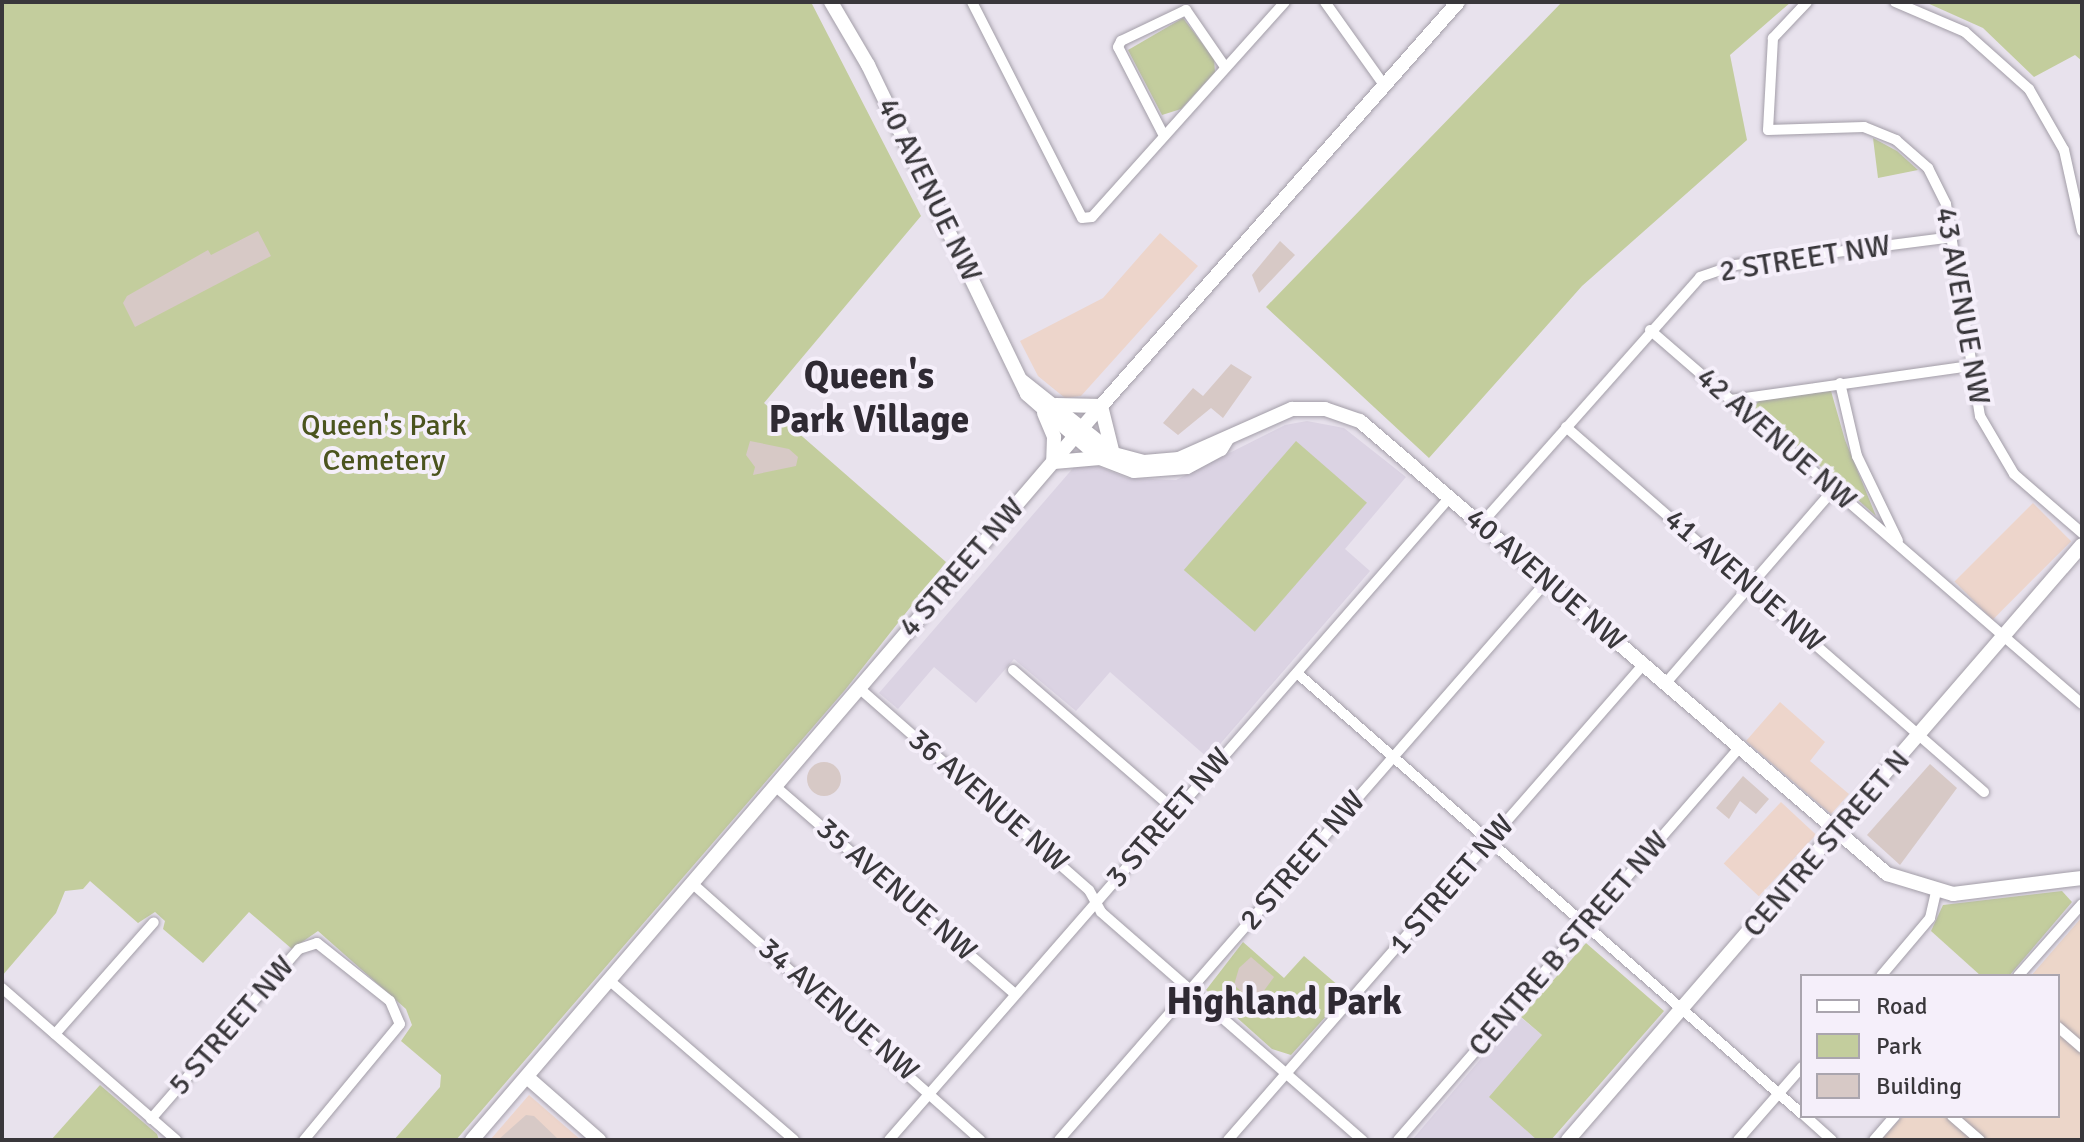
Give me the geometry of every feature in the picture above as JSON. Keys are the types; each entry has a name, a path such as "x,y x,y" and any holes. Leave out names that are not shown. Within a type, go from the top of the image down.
{"main road":[{"name":"40 AVENUE NW","path":"831,2 868,65 1022,381 1040,405 1107,456 1168,462 1227,439 1283,411 1337,412 1369,427 1887,874 1936,892 1979,893 2082,878"},
{"name":"4 STREET NW","path":"472,1140 1101,406 1458,2"},
{"name":"40 AVENUE NW","path":"1022,381 1056,405 1079,432"},
{"path":"1040,405 1054,437 1053,462 1107,456 1101,406 1056,405"},
{"name":"CENTRE STREET N","path":"1568,1140 2006,638 2082,545"},
{"path":"527,1077 599,1140"}],"street":[{"path":"972,2 1082,218 1092,217 1285,2"},
{"path":"1325,2 1384,85"},
{"name":"43 AVENUE NW","path":"1807,2 1773,38 1768,130 1841,123 1896,140 1934,176 1953,237 1976,404 1998,452 2082,533"},
{"path":"1895,2 1965,32 2029,89 2064,150 2082,231"},
{"path":"1164,136 1118,47 1121,41 1186,10 1225,67"},
{"name":"2 STREET NW","path":"1481,524 1687,287 1726,267 1953,237"},
{"name":"42 AVENUE NW","path":"1650,330 2082,704"},
{"path":"1731,400 1969,366"},
{"name":"42 AVENUE NW","path":"1840,383 1857,456 1902,548"},
{"name":"41 AVENUE NW","path":"1566,427 1984,792"},
{"path":"1665,684 1834,489"},
{"name":"3 STREET NW","path":"889,1140 1450,497"},
{"name":"2 STREET NW","path":"1059,1140 1547,581"},
{"name":"1 STREET NW","path":"1228,1140 1643,665"},
{"path":"1013,670 1176,811"},
{"path":"1297,673 1800,1112"},
{"name":"36 AVENUE NW","path":"859,688 1089,890 1096,902 1190,990 1362,1140"},
{"name":"CENTRE B STREET NW","path":"1398,1140 1739,748"},
{"name":"35 AVENUE NW","path":"776,787 1015,994"},
{"name":"34 AVENUE NW","path":"693,884 931,1092 980,1140"},
{"path":"1883,974 1930,918 1936,892"},
{"path":"2020,974 2082,904"},
{"path":"55,1034 154,922"},
{"name":"5 STREET NW","path":"151,1119 299,949 317,943 398,1013 396,1035 304,1140"},
{"path":"610,981 794,1140"},
{"path":"2,988 175,1140"},
{"path":"2060,1029 2082,1048"},
{"path":"1738,1140 1800,1069"},
{"path":"1806,1118 1832,1140"},
{"path":"1874,1140 1893,1118"},
{"path":"1954,1118 1980,1140"}],"shaded area":[{"path":"1160,233 1198,266 1081,396 1065,398 1038,376 1020,341 1103,298"},
{"path":"1307,421 1344,428 1406,477 1345,549 1370,571 1208,758 1110,672 1076,711 1014,659 976,703 934,667 898,709 879,693 1074,467 1093,464 1127,478 1176,480 1285,425"},
{"path":"2033,503 2071,541 1993,620 1955,581"},
{"path":"1780,702 1825,742 1810,761 1849,794 1831,814 1746,741"},
{"path":"1781,802 1816,835 1759,896 1724,863"},
{"path":"2082,917 2082,1140 1881,1140 1901,1118 2060,1118 2060,974 2033,974"},
{"path":"1518,1015 1542,1035 1537,1140 1412,1140"},
{"path":"529,1095 581,1140 490,1140"}],"green space":[{"name":"Queen's Park Cemetery","path":"2,2 811,2 921,216 764,403 946,562 845,690 456,1140 394,1140 440,1087 441,1075 401,1041 412,1025 406,1009 318,931 292,949 249,912 203,963 163,929 165,921 155,912 138,923 90,881 83,889 65,891 56,913 2,976"},
{"path":"1562,2 1791,2 1730,55 1747,140 1582,286 1429,458 1266,307"},
{"path":"1925,2 2082,2 2082,61 2075,55 2034,77 1983,28"},
{"path":"1183,18 1214,59 1215,72 1181,109 1162,115 1128,50"},
{"path":"1873,138 1897,151 1918,170 1878,178"},
{"path":"1831,391 1845,440 1876,516 1754,407 1760,399"},
{"path":"1296,441 1367,503 1255,632 1184,570"},
{"path":"2062,891 2072,902 2011,974 1979,974 1931,931 1943,905"},
{"path":"1243,942 1284,978 1304,956 1347,993 1291,1055 1272,1049 1206,990"},
{"path":"1586,943 1664,1011 1551,1140 1537,1140 1489,1097 1542,1035 1521,1017"},
{"path":"100,1085 157,1134 159,1140 51,1140"}],"building":[{"path":"258,231 271,256 135,327 123,303 127,296 208,250 211,255"},
{"path":"1280,241 1295,255 1259,293 1252,275"},
{"path":"1231,364 1252,377 1223,418 1211,408 1178,435 1163,423 1193,388 1203,396"},
{"path":"750,441 789,449 798,457 796,466 753,475 755,467 746,455"},
{"path":"824,762 836,767 841,779 836,791 824,796 812,791 807,779 812,767"},
{"path":"1930,764 1957,788 1900,865 1867,835"},
{"path":"1743,776 1769,799 1756,814 1740,801 1729,819 1716,808"},
{"path":"1251,957 1274,977 1255,1003 1234,985 1239,968"},
{"path":"526,1115 534,1116 559,1140 498,1140"}],"district":[{"name":"Queen's Park Village","path":"869,398"},
{"name":"Highland Park","path":"1284,1002"}]}
